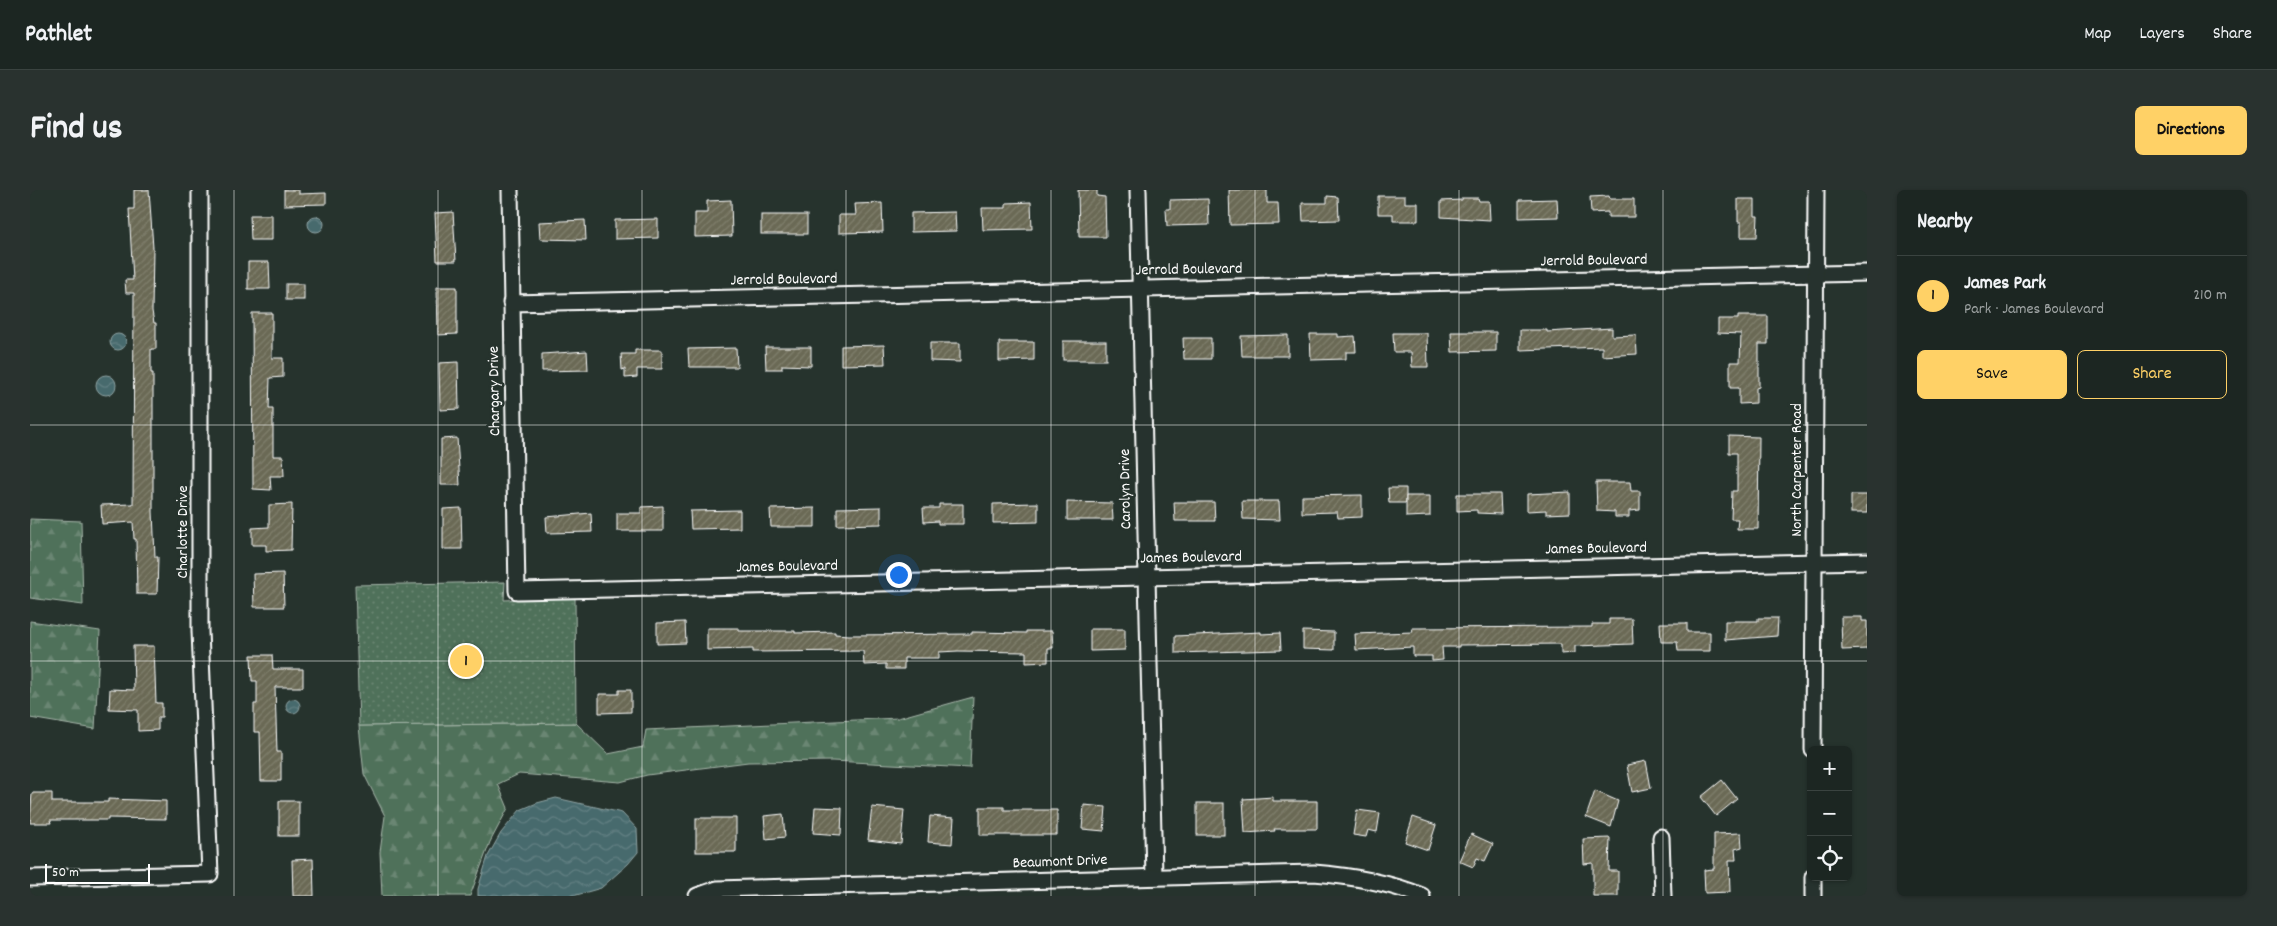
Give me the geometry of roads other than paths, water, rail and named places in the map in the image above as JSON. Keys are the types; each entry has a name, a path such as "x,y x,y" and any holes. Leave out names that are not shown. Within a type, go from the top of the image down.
{"street":[{"name":"Charlotte Drive","path":"30,878 210,874 200,631 200,190"},
{"name":"Chargary Drive","path":"510,190 517,591"},
{"name":"Carolyn Drive","path":"1138,190 1145,577 1154,877"},
{"name":"North Carpenter Road","path":"1813,746 1816,190"},
{"name":"Jerrold Boulevard","path":"511,303 1867,273"},
{"name":"James Boulevard","path":"517,591 1867,561"},
{"path":"1661,837 1662,896"},
{"name":"Beaumont Drive","path":"697,896 717,889 1314,873 1348,876 1381,882 1422,896"},
{"path":"1813,881 1813,896"}],"water":[{"path":"316,216 324,224 316,232 308,224"},
{"path":"115,334 121,334 126,339 124,348 115,350 110,345 110,339"},
{"path":"106,375 113,378 116,385 113,392 106,395 99,392 96,385 99,378"},
{"path":"290,699 296,699 300,706 296,713 290,713 286,709 286,703"},
{"path":"556,798 622,813 637,829 638,852 628,864 601,888 573,896 478,896 478,889 488,856 501,833 520,810"}],"place":[{"name":"James Park","path":"466,661"}]}
